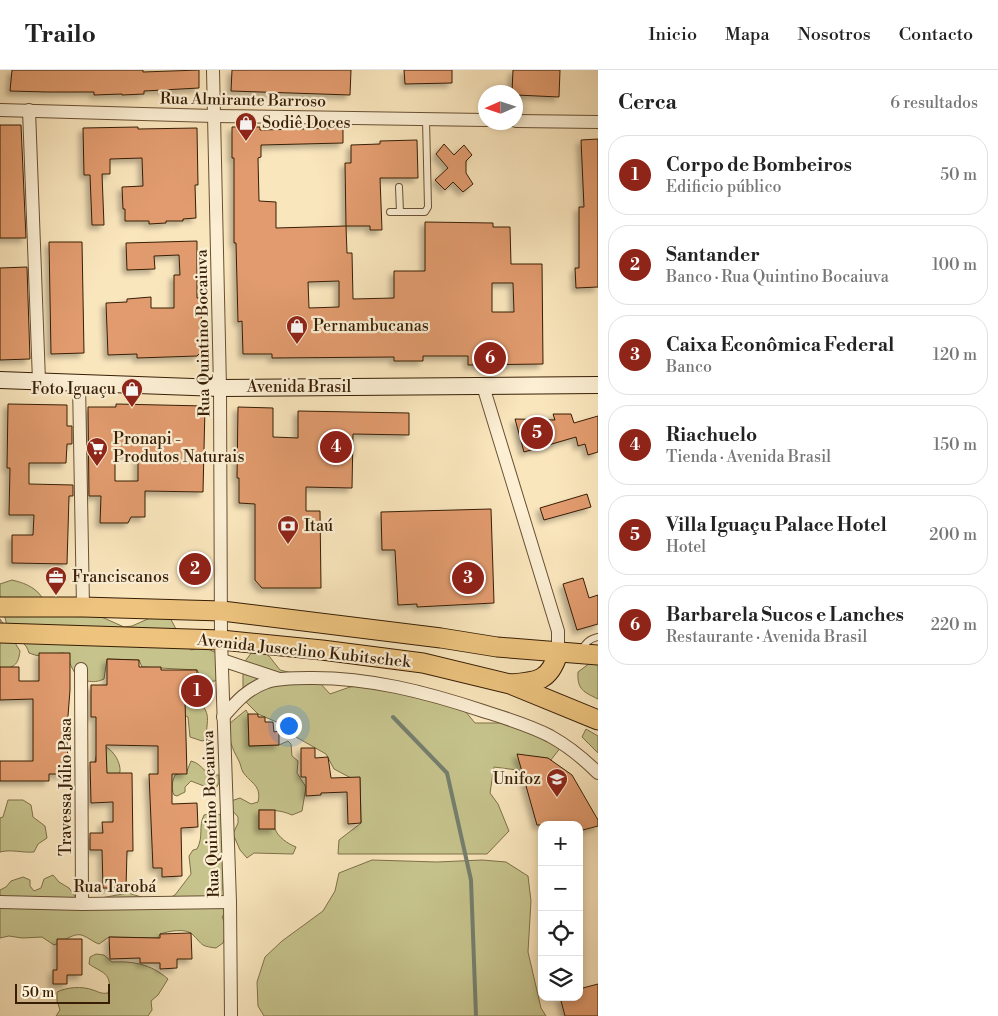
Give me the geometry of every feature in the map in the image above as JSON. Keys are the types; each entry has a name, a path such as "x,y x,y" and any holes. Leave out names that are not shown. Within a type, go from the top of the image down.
{"main road":[{"name":"Avenida Juscelino Kubitschek","path":"0,607 222,611 441,638 497,647 589,655"},
{"name":"Avenida Juscelino Kubitschek","path":"0,633 222,640 423,663 510,684 598,720"},
{"path":"510,684 533,682 546,676 554,667 558,653"}],"street":[{"name":"Rua Quintino Bocaiuva","path":"213,70 220,388 223,717 230,902 231,1016"},
{"name":"Rua Almirante Barroso","path":"0,110 214,116 478,120"},
{"path":"30,110 39,381"},
{"path":"523,121 598,122"},
{"name":"Avenida Brasil","path":"0,380 220,388 598,385"},
{"path":"79,383 83,607"},
{"path":"483,386 558,630 558,653"},
{"path":"222,660 279,679"},
{"name":"Travessa Júlio Pasa","path":"81,669 82,904"},
{"path":"223,717 241,696 265,683 279,679 348,678 404,688 460,703 514,721 548,735 584,759 598,773"},
{"name":"Rua Tarobá","path":"0,902 82,904 230,902"}],"lane":[{"path":"390,212 425,212 428,208 426,119"},
{"path":"399,188 400,212"},
{"path":"589,655 584,645 590,639 598,637"}],"shaded area":[{"path":"12,580 31,587 52,608 70,616 82,617 95,614 124,627 168,614 184,644 191,650 207,647 219,654 222,673 215,681 204,682 197,670 142,667 139,660 107,659 104,679 96,682 87,681 78,677 64,653 44,656 35,655 29,653 23,643 12,638 20,651 18,660 12,667 0,670 0,619 7,629 1,605 0,584"},
{"path":"255,648 269,656 280,670 320,683 330,694 350,687 371,684 460,705 475,723 512,723 561,747 547,765 525,771 494,767 490,793 498,804 509,831 487,854 338,854 339,840 361,823 360,778 351,778 334,769 326,754 296,737 293,729 258,714 246,702 243,688 243,664"},
{"path":"590,663 598,663 598,699 582,690 579,683 578,672"},
{"path":"184,704 202,705 207,715 208,739 202,741 190,737 188,717 182,714"},
{"path":"246,710 248,714 249,746 279,745 288,741 291,744 292,756 298,761 297,773 306,787 302,811 292,815 280,811 259,810 259,828 275,829 278,835 296,847 293,854 254,853 247,858 240,850 233,834 238,823 238,817 232,810 231,801 240,798 251,804 258,802 259,796 255,785 242,771 240,762 232,748 229,734 229,724"},
{"path":"586,729 598,736 598,753 582,737"},
{"path":"106,747 114,754 120,769 116,776 107,778 106,762 95,762 97,752"},
{"path":"191,761 210,774 219,775 219,783 216,788 209,788 191,781 185,787 185,792 177,796 174,795 172,785 175,775 187,771"},
{"path":"8,800 23,800 31,805 33,817 45,826 47,838 38,844 34,852 0,852 0,818 3,817"},
{"path":"213,813 221,815 228,865 223,885 227,908 222,917 228,929 223,943 216,948 204,945 189,932 181,931 160,934 158,938 109,937 99,944 80,935 73,936 54,945 42,937 22,938 9,936 0,938 0,890 11,881 23,877 30,880 30,886 34,891 41,888 44,879 53,875 59,882 69,888 79,902 128,893 148,899 167,899 175,895 191,874 189,856 193,850 197,849 199,844 204,815"},
{"path":"372,860 437,862 482,860 506,862 528,876 531,901 528,952 538,1001 546,1016 264,1016 258,1006 257,982 265,957 282,941 323,911 335,891 339,873"},
{"path":"96,954 104,955 112,962 142,964 168,979 158,995 151,1001 152,1010 148,1016 56,1016 60,1010 57,992 65,989 79,988 108,993 108,977 89,964 90,957"}],"building":[{"path":"12,70 143,70 143,72 199,70 199,88 144,91 144,94 122,95 94,95 94,92 10,91"},
{"path":"232,70 351,70 350,95 231,91"},
{"path":"404,70 452,70 452,83 405,84"},
{"path":"513,70 560,70 559,97 523,95 523,85 512,85"},
{"path":"0,125 21,125 26,238 0,238"},
{"path":"138,127 138,129 197,128 198,185 195,185 196,218 149,224 149,221 125,221 122,187 143,186 142,158 110,159 110,174 102,174 104,225 92,225 90,175 84,175 83,128"},
{"path":"232,127 260,127 260,130 343,128 343,143 261,145 261,157 258,158 259,201 276,202 276,228 346,226 347,253 352,253 353,299 394,298 394,271 425,271 425,222 493,223 493,227 510,227 511,264 542,264 543,364 468,365 468,356 423,356 423,361 394,361 394,357 272,358 272,354 243,354 242,321 238,322 236,243 234,243 234,158 232,158","holes":["339,281 339,307 309,308 308,282","492,283 513,283 514,312 492,312"]},
{"path":"598,139 598,287 576,288 575,268 579,268 579,207 584,207 581,140"},
{"path":"417,140 418,178 380,178 382,230 370,230 370,226 346,226 345,163 351,163 351,145 380,144 380,141"},
{"path":"444,144 454,155 464,145 472,155 466,161 466,173 473,184 463,192 453,182 445,190 435,180 448,168 436,154"},
{"path":"197,241 197,298 201,298 202,351 197,356 137,358 137,354 108,355 106,303 127,302 127,299 151,297 151,308 174,308 174,275 180,275 179,255 154,256 155,269 127,270 126,243"},
{"path":"49,242 82,242 84,353 51,354"},
{"path":"27,267 30,359 0,360 0,268"},
{"path":"8,404 67,405 67,426 72,426 72,444 67,444 66,463 29,463 29,484 73,485 73,496 69,496 67,564 12,563 12,535 33,535 34,515 9,515 10,468 7,468"},
{"path":"116,404 205,406 203,492 145,491 145,517 131,517 128,523 100,523 101,496 89,496 88,407 116,407","holes":["115,454 138,455 138,481 115,481"]},
{"path":"238,407 273,408 273,437 298,438 298,411 409,413 409,435 353,434 352,488 306,487 306,511 320,511 321,588 262,588 255,580 255,504 239,503 239,478 237,478"},
{"path":"553,414 571,414 574,423 598,416 598,452 588,455 585,444 578,446 576,437 524,452 515,419 555,420"},
{"path":"587,494 591,507 544,520 540,508"},
{"path":"491,509 494,603 417,607 417,604 398,605 395,550 382,550 381,512"},
{"path":"583,578 589,598 598,595 598,624 577,630 563,584"},
{"path":"39,653 70,653 67,745 69,774 49,774 49,781 0,781 0,761 33,761 33,699 0,700 0,667 19,667 19,681 39,681"},
{"path":"107,659 139,660 139,667 161,667 161,670 197,670 194,700 185,700 187,774 172,774 172,804 197,803 198,827 181,828 182,876 162,877 162,868 153,868 149,774 158,774 158,746 106,745 107,773 132,773 133,851 127,851 126,888 103,888 102,850 90,850 90,833 103,833 102,822 113,822 113,802 91,803 90,762 96,762 96,717 91,717 91,685 107,685"},
{"path":"248,714 258,714 258,717 265,717 265,722 273,722 274,732 279,731 279,745 249,746"},
{"path":"301,748 315,748 315,758 328,757 331,778 360,777 361,823 348,824 347,792 321,793 321,795 306,796 306,777 301,777"},
{"name":"Unifoz","path":"517,754 548,758 572,775 598,820 598,826 583,830 583,821 538,821 537,825"},
{"path":"259,810 275,810 275,829 259,829"},
{"path":"191,933 192,959 177,959 177,968 160,969 160,963 140,963 140,958 110,959 109,937 160,938 160,934"},
{"path":"57,939 82,939 82,975 67,975 67,984 53,984 53,970 57,970"},
{"path":"598,984 598,1016 565,1016 561,1001 583,1001 583,988"}],"waterway":[{"path":"393,717 447,773 471,880 476,1016"}],"place":[{"name":"Sodiê Doces","path":"246,142"},
{"name":"Pernambucanas","path":"297,345"},
{"name":"Barbarela Sucos e Lanches","path":"490,358"},
{"name":"Foto Iguaçu","path":"132,408"},
{"name":"Villa Iguaçu Palace Hotel","path":"537,433"},
{"name":"Riachuelo","path":"336,447"},
{"name":"Pronapi - Produtos Naturais","path":"97,467"},
{"name":"Itaú","path":"288,545"},
{"name":"Santander","path":"195,569"},
{"name":"Caixa Econômica Federal","path":"468,578"},
{"name":"Franciscanos","path":"56,596"},
{"name":"Corpo de Bombeiros","path":"197,691"},
{"name":"Unifoz","path":"557,798"}]}
